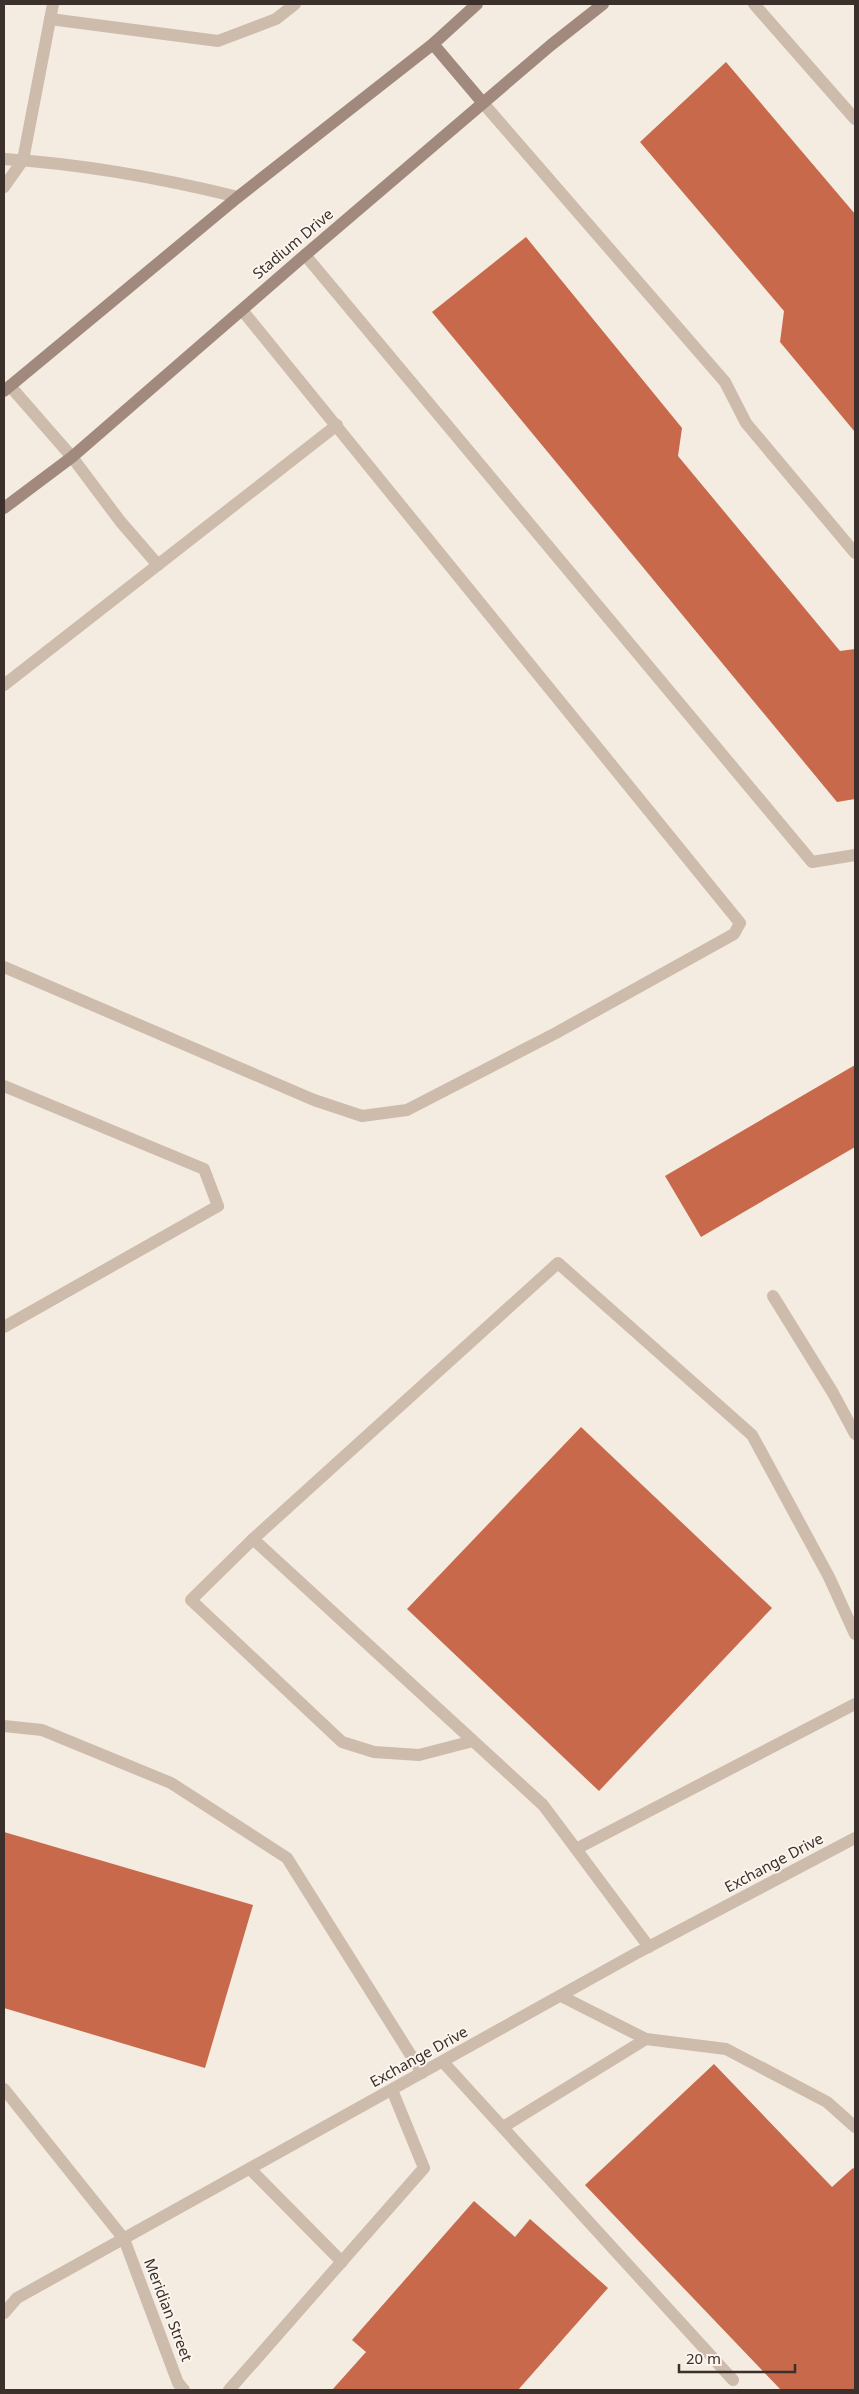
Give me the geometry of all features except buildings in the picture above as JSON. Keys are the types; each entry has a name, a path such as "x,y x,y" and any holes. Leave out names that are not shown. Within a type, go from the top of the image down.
{"main road":[{"path":"7,389 238,197 433,44 477,4"},
{"name":"Stadium Drive","path":"4,508 72,458 305,255 483,103 603,4"},
{"path":"433,44 483,103"}],"street":[{"path":"4,187 23,160 53,4"},
{"path":"50,19 218,41 276,20 295,4"},
{"path":"754,4 855,119"},
{"path":"483,103 725,382 746,423 855,553"},
{"path":"4,159 114,170 173,181 238,197"},
{"path":"305,255 812,862 855,855"},
{"path":"4,967 314,1100 362,1116 407,1110 556,1033 734,934 740,923 242,310"},
{"path":"7,389 72,458 120,521 158,565"},
{"path":"4,685 337,425"},
{"path":"4,1086 204,1169 218,1206 4,1327"},
{"path":"473,1741 419,1755 374,1752 342,1742 191,1600 253,1539 558,1263 752,1435 829,1577 855,1634"},
{"path":"773,1296 833,1393 855,1434"},
{"path":"253,1539 543,1805 649,1947"},
{"path":"576,1850 855,1704"},
{"path":"4,1726 42,1730 171,1783 287,1858 422,2073"},
{"name":"Exchange Drive","path":"4,2313 18,2298 649,1947 855,1838"},
{"path":"561,1996 646,2038 726,2048 827,2102 855,2126"},
{"path":"503,2127 646,2038"},
{"path":"443,2062 733,2380"},
{"name":"Meridian Street","path":"4,2089 124,2239 178,2383 184,2390"},
{"path":"229,2390 424,2168 392,2090"},
{"path":"250,2169 342,2262"}]}
